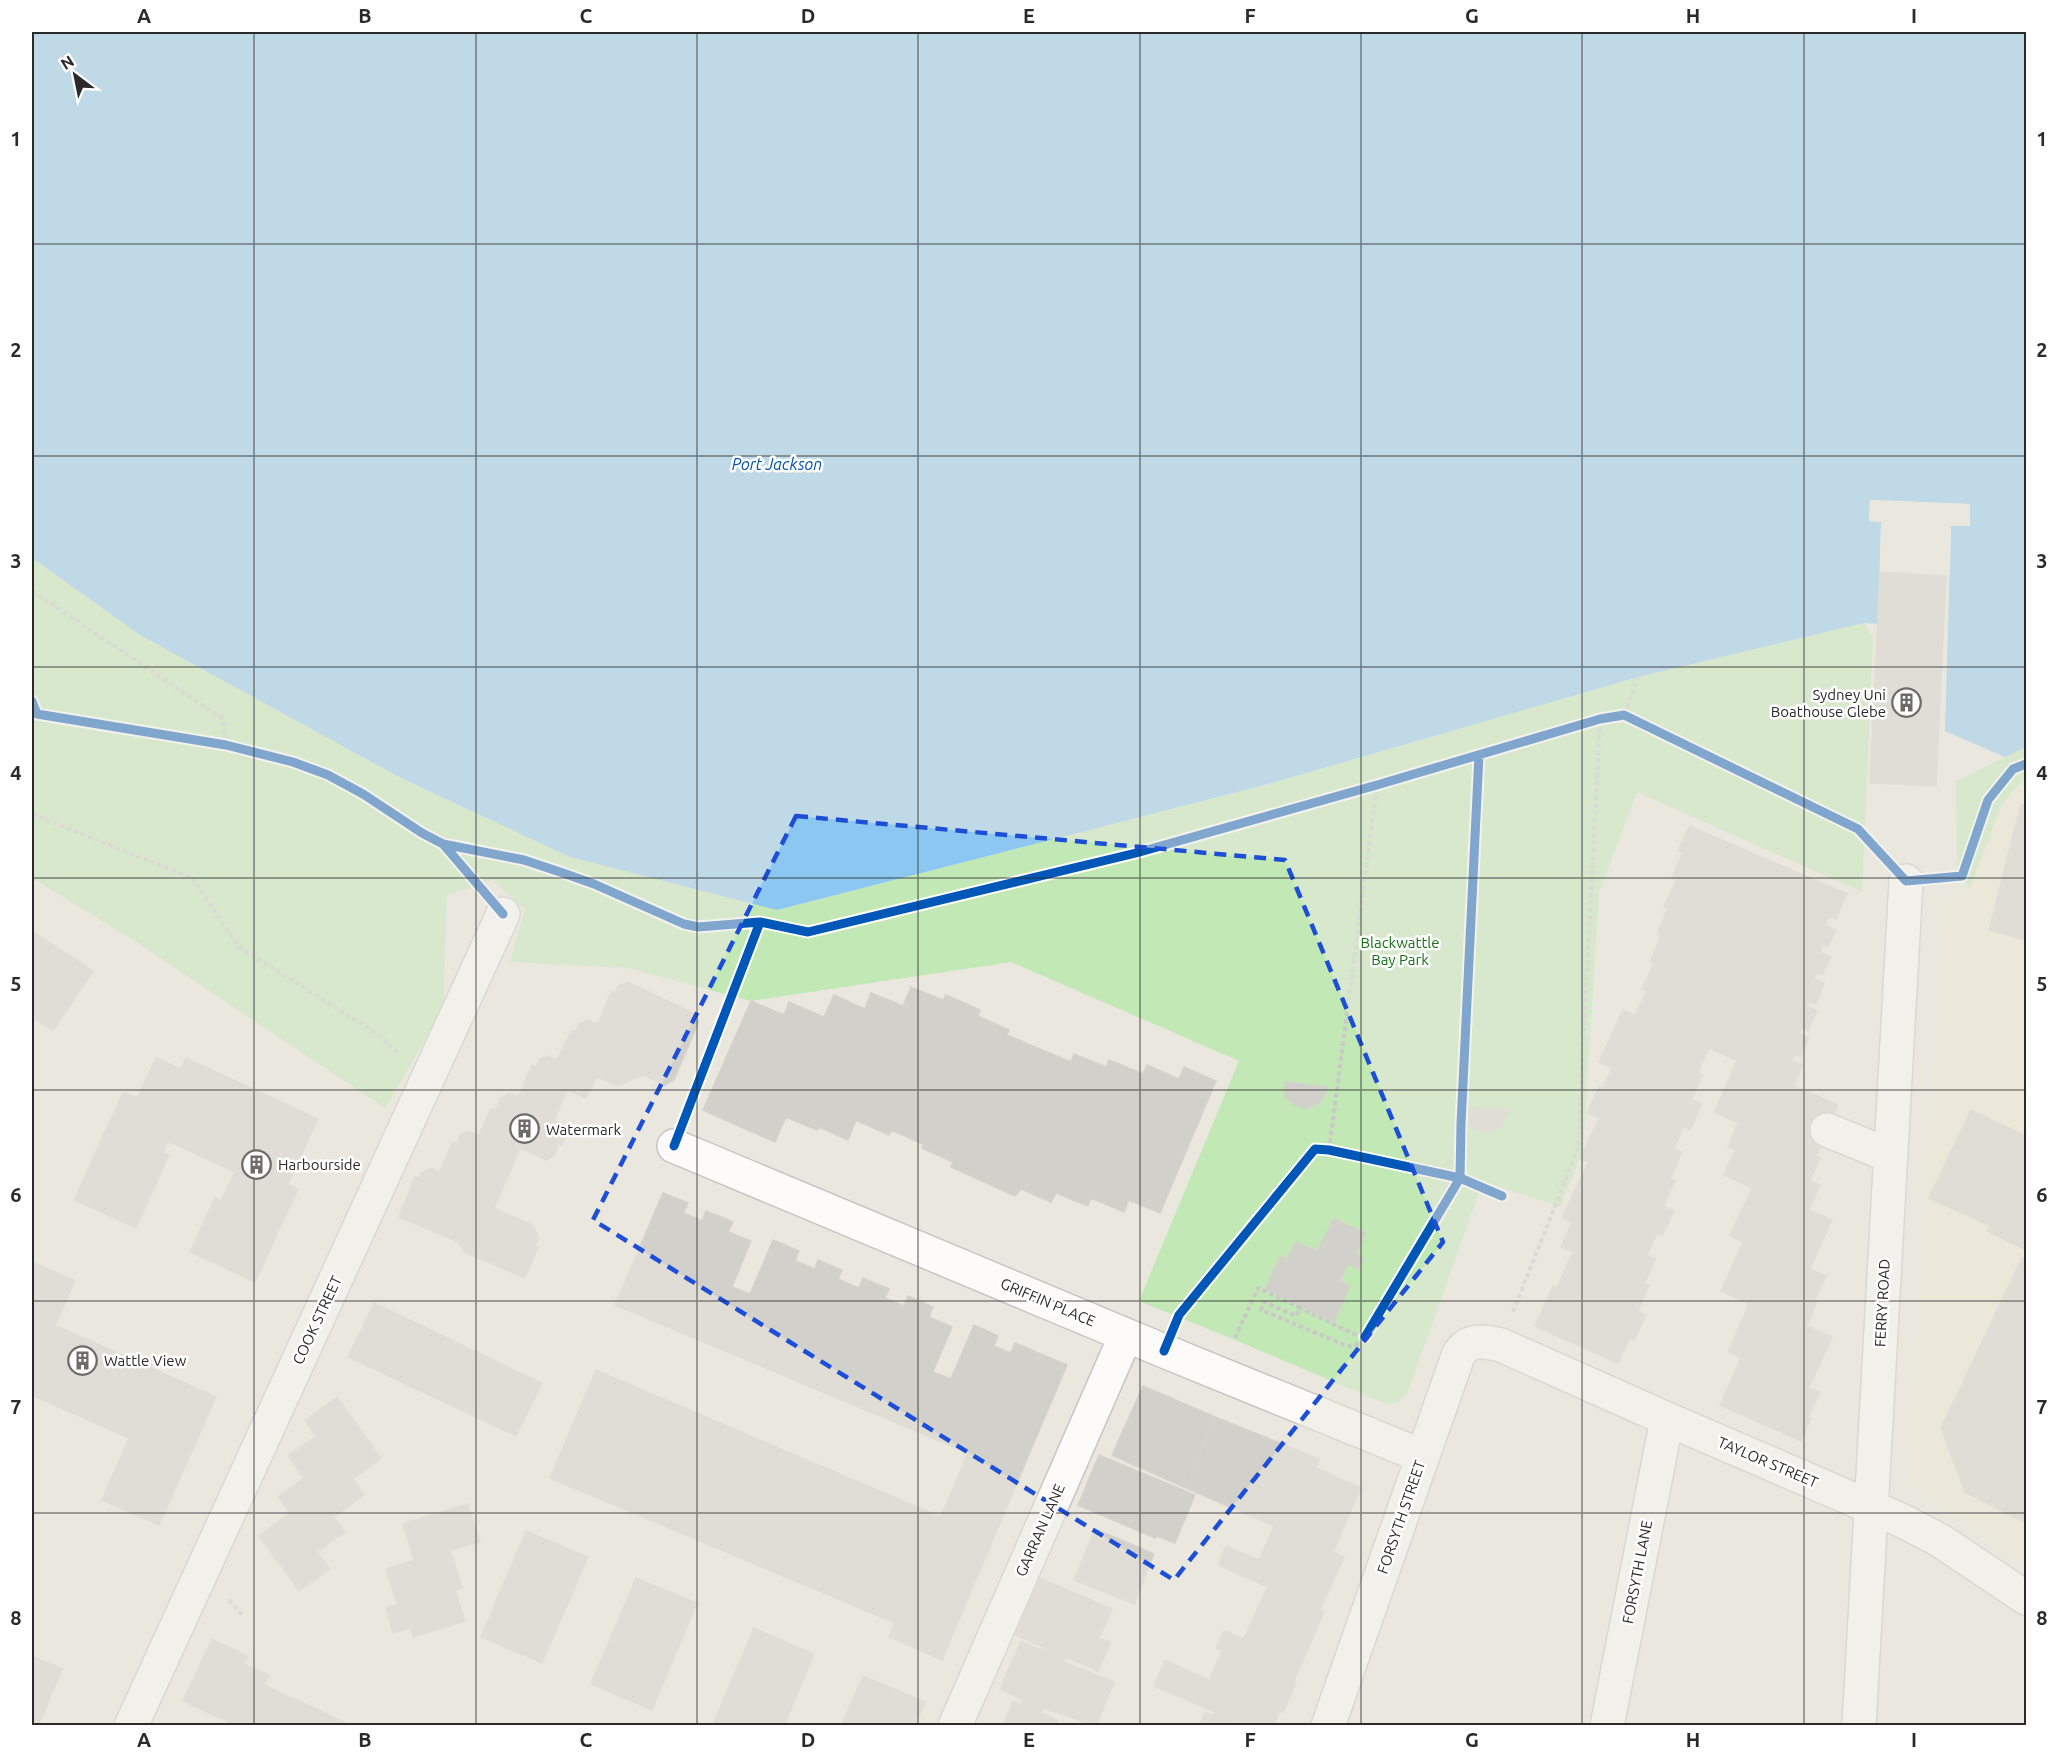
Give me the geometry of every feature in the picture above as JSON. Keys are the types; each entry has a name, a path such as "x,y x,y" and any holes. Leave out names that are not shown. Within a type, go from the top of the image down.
{"street":[{"name":"FERRY ROAD","path":"1859,1725 1906,881"},
{"name":"COOK STREET","path":"131,1725 503,914"},
{"path":"1827,1130 1891,1156"},
{"name":"GRIFFIN PLACE","path":"674,1146 1422,1456"},
{"name":"GARRAN LANE","path":"955,1725 1126,1335"},
{"name":"FORSYTH STREET","path":"1328,1725 1461,1350 1470,1343 1478,1342 1501,1345"},
{"name":"TAYLOR STREET","path":"1501,1345 1870,1506 1941,1541 2026,1598"},
{"name":"FORSYTH LANE","path":"1607,1725 1667,1419"}],"path":[{"path":"32,591 224,719 226,745"},
{"path":"1624,715 1638,677"},
{"path":"32,701 34,711 49,716"},
{"path":"1589,723 1624,715 1634,720"},
{"path":"1501,1345 1578,1148 1600,719"},
{"path":"1366,788 1389,782"},
{"path":"1340,1152 1326,1150 1377,785"},
{"path":"32,814 192,878 239,947 376,1033"},
{"path":"1234,1338 1258,1288 1344,1330 1365,1337"},
{"path":"1300,1308 1296,1317 1264,1302 1261,1310 1353,1347 1365,1337 1371,1327"}],"highlighted area":[{"path":"796,816 1285,860 1443,1242 1174,1580 593,1220"}],"shaded area":[{"path":"2026,775 2026,1565 1908,1483 1944,902 1970,888 2001,806"}],"green space":[{"name":"Blackwattle Bay Park","path":"32,558 140,635 399,777 570,857 777,910 1261,786 1638,677 1864,623 1873,639 1862,892 1637,792 1599,892 1583,1151 1560,1207 1483,1181 1407,1394 1398,1402 1386,1404 1139,1301 1239,1061 1011,962 751,1001 628,968 510,962 525,910 493,880 447,895 443,1009 385,1108 138,943 32,878"},
{"path":"2026,747 2026,775 2001,806 1970,888 1957,870 1956,781"}],"water":[{"name":"Port Jackson","path":"32,32 2026,32 2026,747 2005,757 1945,731 1951,526 1970,526 1970,504 1870,500 1869,521 1881,522 1878,624 1864,623 1638,677 1261,786 777,910 570,857 399,777 140,635 32,558"}],"pier":[{"path":"1870,500 1970,504 1970,526 1951,526 1950,575 1947,575 1948,525 1967,523 1967,507 1873,503 1872,518 1884,521 1882,573 1880,572 1881,522 1869,521"}],"building":[{"name":"Sydney Uni Boathouse Glebe","path":"1880,572 1946,576 1936,786 1870,783"},
{"path":"2021,804 2026,805 2026,940 1989,930"},
{"path":"1690,826 1847,894 1836,919 1829,917 1825,925 1836,930 1828,947 1823,944 1820,952 1830,957 1822,975 1817,973 1814,979 1824,983 1816,1004 1810,1001 1807,1006 1817,1011 1808,1031 1802,1028 1799,1033 1809,1038 1801,1057 1794,1055 1792,1061 1803,1065 1794,1086 1635,1015 1646,991 1642,989 1654,964 1650,962 1661,936 1657,934 1668,908 1664,907 1676,880 1672,878 1683,852 1678,850"},
{"path":"32,931 93,971 53,1031 35,1019 32,1024"},
{"name":"Watermark","path":"628,982 695,1014 699,1021 674,1080 665,1085 643,1075 618,1086 597,1077 586,1098 567,1090 554,1121 570,1127 554,1156 546,1160 520,1148 494,1208 533,1225 539,1238 535,1246 538,1248 525,1278 464,1252 458,1242 399,1217 415,1177 419,1178 421,1173 431,1168 439,1172 453,1142 457,1143 461,1134 468,1131 479,1135 491,1108 495,1110 501,1098 509,1093 518,1097 532,1065 536,1066 539,1059 547,1056 557,1060 572,1030 576,1031 579,1024 588,1020 598,1024 611,992 615,993 618,986"},
{"path":"911,987 943,1000 946,995 980,1010 978,1016 1009,1030 1007,1035 1071,1062 1074,1054 1106,1067 1109,1060 1143,1074 1147,1065 1179,1079 1184,1067 1216,1081 1160,1213 1129,1200 1124,1212 1091,1198 1088,1206 1056,1193 1051,1202 1021,1189 1015,1196 951,1167 953,1162 922,1148 923,1144 891,1130 889,1135 856,1120 848,1140 819,1127 817,1130 786,1117 775,1142 703,1110 751,1001 784,1015 789,1002 824,1017 834,995 865,1009 871,993 903,1006"},
{"path":"1623,1010 1709,1049 1698,1073 1703,1075 1691,1100 1702,1104 1690,1130 1684,1126 1674,1149 1682,1152 1670,1179 1675,1181 1664,1206 1674,1211 1662,1236 1657,1233 1647,1255 1655,1259 1644,1284 1649,1285 1638,1311 1646,1315 1634,1340 1630,1338 1618,1363 1535,1326 1553,1286 1557,1287 1573,1252 1561,1247 1572,1222 1562,1218 1588,1162 1580,1159 1599,1118 1587,1113 1599,1087 1602,1088 1612,1068 1599,1062"},
{"name":"Harbourside","path":"156,1058 181,1069 186,1058 318,1119 288,1184 298,1189 255,1282 190,1252 215,1198 221,1200 235,1172 168,1141 163,1153 169,1155 136,1228 74,1200 123,1092 137,1098"},
{"path":"1737,1061 1838,1105 1816,1156 1820,1158 1810,1181 1820,1185 1809,1210 1832,1220 1810,1269 1826,1276 1807,1326 1832,1337 1809,1388 1820,1392 1808,1417 1811,1418 1801,1441 1720,1405 1741,1358 1728,1352 1749,1304 1721,1291 1743,1242 1730,1236 1752,1188 1724,1175 1735,1150 1728,1147 1738,1123 1714,1112"},
{"path":"1284,1082 1327,1087 1327,1090 1320,1103 1301,1108 1285,1096"},
{"path":"1464,1107 1507,1109 1507,1112 1502,1125 1483,1132 1476,1130 1466,1121"},
{"path":"1971,1110 2026,1136 2026,1250 1987,1231 1990,1226 1929,1198"},
{"path":"663,1193 688,1203 684,1213 702,1221 706,1211 733,1222 728,1232 751,1241 732,1287 750,1294 773,1240 799,1251 795,1261 815,1269 818,1260 842,1270 838,1279 859,1288 863,1278 889,1289 885,1298 904,1306 908,1296 933,1307 929,1317 952,1327 933,1372 951,1379 974,1325 998,1336 994,1346 1011,1353 1015,1343 1067,1365 942,1660 889,1637 895,1623 550,1478 596,1370 941,1517 968,1453 615,1305"},
{"path":"1333,1219 1366,1233 1356,1255 1363,1258 1358,1269 1348,1264 1340,1281 1350,1286 1334,1322 1265,1289 1280,1256 1287,1259 1296,1242 1317,1251"},
{"path":"2022,1258 2026,1260 2026,1523 1965,1492 1941,1428"},
{"name":"Wattle View","path":"32,1262 75,1281 55,1325 216,1397 159,1525 102,1500 129,1438 32,1395"},
{"path":"374,1303 542,1383 516,1436 348,1357"},
{"path":"1143,1386 1215,1417 1186,1488 1112,1455"},
{"path":"337,1397 381,1458 353,1479 364,1495 334,1517 345,1532 317,1552 330,1569 299,1591 259,1536 290,1513 278,1497 304,1478 288,1456 316,1436 305,1420"},
{"path":"1215,1417 1290,1447 1258,1519 1186,1488"},
{"path":"1290,1447 1319,1459 1316,1468 1361,1488 1333,1552 1258,1519"},
{"path":"1099,1455 1195,1495 1175,1543 1157,1536 1155,1538 1078,1505"},
{"path":"468,1504 480,1542 450,1550 462,1588 455,1590 465,1621 413,1637 411,1628 393,1633 386,1608 397,1604 386,1569 414,1560 403,1524"},
{"path":"1274,1526 1344,1557 1320,1610 1218,1565 1226,1546 1259,1560"},
{"path":"1095,1529 1154,1554 1134,1604 1074,1580"},
{"path":"526,1531 588,1557 542,1663 481,1637"},
{"path":"636,1578 697,1603 652,1710 591,1684"},
{"path":"1040,1578 1112,1609 1099,1638 1111,1642 1098,1671 1015,1635"},
{"path":"1267,1587 1324,1612 1294,1681 1216,1648 1224,1631 1244,1639"},
{"path":"754,1628 814,1654 784,1726 712,1726"},
{"path":"212,1639 248,1656 244,1664 269,1675 264,1685 353,1726 237,1726 183,1701"},
{"path":"1021,1641 1044,1651 1045,1648 1066,1656 1063,1662 1114,1682 1096,1726 1044,1708 1041,1713 1021,1705 1023,1700 1000,1689"},
{"path":"1222,1650 1296,1683 1283,1712 1280,1711 1273,1726 1248,1726 1154,1686 1165,1660 1209,1680"},
{"path":"32,1656 62,1669 38,1726 32,1726"},
{"path":"863,1676 925,1702 915,1726 841,1726"},
{"path":"1013,1701 1058,1720 1055,1726 1003,1726"},
{"path":"1205,1712 1213,1716 1215,1712 1248,1726 1199,1726"}],"cycle path":[{"path":"32,701 37,714 226,745 293,762 328,775 363,794 422,833 443,844 524,860 594,884 684,924 698,927 760,922 808,932 1136,853 1600,719 1624,715 1858,829 1906,881 1962,876 1988,800 2013,769 2026,764"},
{"path":"1365,1337 1460,1178 1479,755"},
{"path":"443,844 503,914"},
{"path":"674,1146 760,922"},
{"path":"1164,1351 1179,1315 1315,1149 1460,1178 1502,1196"}],"place":[{"name":"Sydney Uni Boathouse Glebe","path":"1907,703"},
{"name":"Watermark","path":"525,1129"},
{"name":"Harbourside","path":"257,1164"},
{"name":"Wattle View","path":"83,1360"}]}
